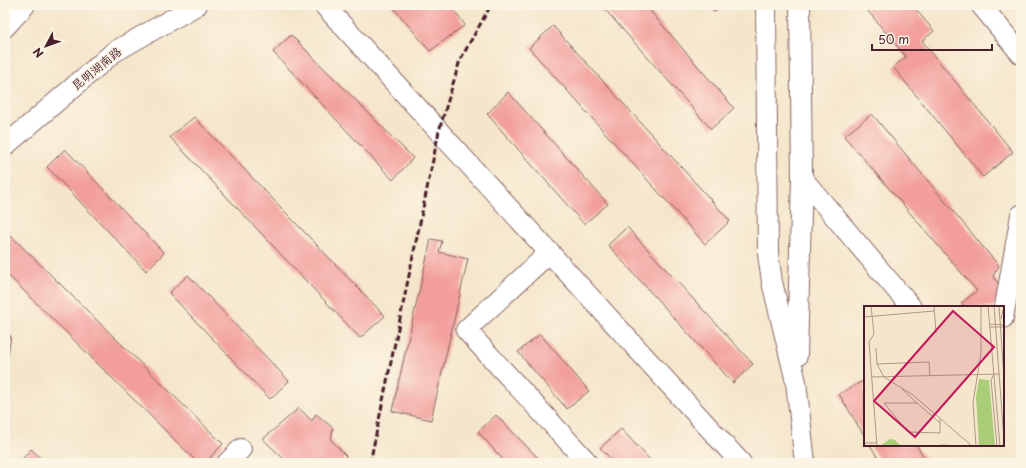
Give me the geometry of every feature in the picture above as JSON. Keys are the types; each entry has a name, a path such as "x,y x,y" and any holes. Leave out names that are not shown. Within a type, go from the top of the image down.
{"street":[{"path":"5,27 25,5"},
{"name":"昆明湖南路","path":"5,146 114,52 197,5"},
{"path":"324,5 741,463"},
{"path":"766,5 768,254 772,282 796,382 805,463"},
{"path":"796,382 802,178 800,5"},
{"path":"981,5 1021,54"},
{"path":"802,178 910,306"},
{"path":"1004,312 1021,215"},
{"path":"550,252 466,330 588,463"},
{"path":"227,463 241,449"}],"building":[{"path":"391,5 455,5 452,8 465,25 430,51"},
{"path":"601,5 645,5 734,108 711,129"},
{"path":"708,5 723,5 715,12"},
{"path":"863,5 912,5 934,31 922,41 1013,152 983,177 893,67 906,57"},
{"path":"553,26 730,221 705,244 529,48"},
{"path":"291,35 413,158 393,180 273,52"},
{"path":"508,92 608,204 584,224 487,114"},
{"path":"872,114 999,266 993,276 1005,293 993,306 964,306 961,303 977,291 844,136"},
{"path":"194,117 385,316 360,338 170,137"},
{"path":"65,149 164,253 146,271 47,167"},
{"path":"627,227 753,364 733,383 608,245"},
{"path":"5,230 223,444 205,463 198,463 5,272"},
{"path":"431,239 442,241 439,252 468,259 431,420 392,411"},
{"path":"188,275 289,381 270,399 169,293"},
{"path":"540,334 589,391 567,409 518,352"},
{"path":"5,336 11,336 6,368 5,368"},
{"path":"864,381 864,435 839,394"},
{"path":"299,408 312,421 316,414 333,428 331,440 346,456 343,463 288,463 263,439"},
{"path":"496,415 543,463 506,463 478,432"},
{"path":"621,429 653,463 615,463 600,448"},
{"path":"871,446 917,446 928,463 881,463"},
{"path":"31,449 46,463 19,463"}],"railway":[{"path":"370,463 439,131 460,60 491,5"}]}
